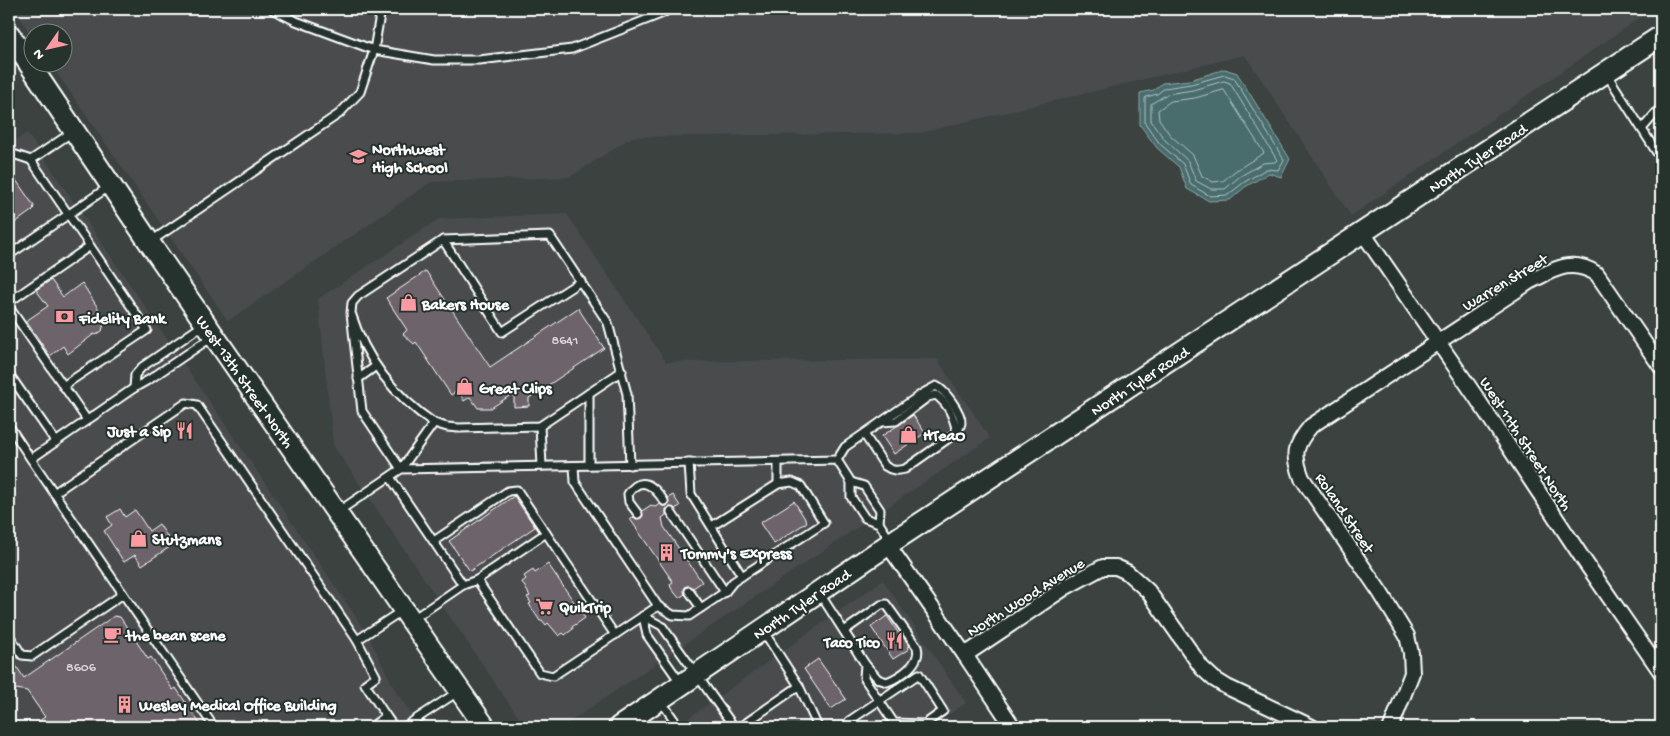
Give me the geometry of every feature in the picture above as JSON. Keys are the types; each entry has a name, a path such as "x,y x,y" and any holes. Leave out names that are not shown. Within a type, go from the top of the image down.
{"main road":[{"name":"West 13th Street North","path":"9,34 336,513 485,727"},
{"name":"North Tyler Road","path":"619,727 890,544 1661,36"},
{"path":"464,697 470,727"}],"street":[{"name":"West 11th Street North","path":"1363,233 1582,559 1661,672"},
{"name":"Warren Street","path":"1438,342 1529,282 1560,266 1577,266 1589,268 1597,274 1661,367"},
{"name":"Roland Street","path":"1391,727 1412,673 1411,653 1406,636 1380,592 1302,478 1295,460 1300,439 1311,426 1438,342"},
{"path":"890,544 1013,727"},
{"name":"North Wood Avenue","path":"965,655 1066,587 1103,568 1116,567 1127,572 1148,591 1202,668 1214,679 1312,727"}],"lane":[{"path":"272,9 296,21 374,50 434,60 479,60 572,49 662,14 670,9"},
{"path":"150,242 339,114 360,92 374,50 382,9"},
{"path":"1606,72 1661,159"},
{"path":"1642,128 1661,107"},
{"path":"31,160 74,130"},
{"path":"9,157 13,154 31,160 147,330 63,386"},
{"path":"9,255 111,185"},
{"path":"401,469 362,411 351,313 352,303 358,296 442,240 550,236 608,324 627,394 630,465"},
{"path":"442,240 502,332 581,281"},
{"path":"87,420 9,307 90,246"},
{"path":"351,313 366,350 401,398 434,423 447,427 540,426 622,371"},
{"path":"134,388 135,375 142,366 210,329"},
{"path":"31,459 150,379 210,329"},
{"path":"358,379 376,366"},
{"path":"9,374 56,442"},
{"path":"837,460 844,447 936,386 943,389 960,415 961,424 957,432 905,469 897,471 890,470 885,466 864,434"},
{"path":"589,394 589,465"},
{"path":"54,493 186,403 197,405 357,640 376,676 365,684 394,727"},
{"path":"336,513 401,469 434,423"},
{"path":"9,426 214,727"},
{"path":"540,426 542,466"},
{"path":"837,460 851,482 851,497 865,518 879,523"},
{"path":"401,469 837,460"},
{"path":"778,462 778,484"},
{"path":"689,463 691,494 742,576"},
{"path":"574,466 575,482 658,606 674,615 689,616 725,592 733,582 824,523 801,486 792,482 778,484 712,526"},
{"path":"390,477 463,585"},
{"path":"851,482 864,486 880,510 879,523 890,544"},
{"path":"638,514 629,502 628,494 633,486 643,483 650,486 657,491 664,501"},
{"path":"434,541 508,491 517,490 615,635"},
{"path":"671,512 725,592"},
{"path":"357,640 407,616 463,585 477,580 546,533"},
{"path":"477,580 540,673 553,676 658,606"},
{"path":"689,591 701,608"},
{"path":"818,592 865,664 878,679 887,682 913,665 918,656 917,647 886,604 881,604 844,631"},
{"path":"9,635 22,655 32,656 123,594"},
{"path":"643,616 647,635 734,727"},
{"path":"643,616 662,626 690,679"},
{"path":"762,629 799,686 818,727"},
{"path":"849,720 879,700 919,674 943,711 926,724 894,723 879,700 864,678 865,664"},
{"path":"740,727 799,686"},
{"path":"404,727 464,697"},
{"path":"660,700 679,727"},
{"path":"370,727 386,716"}],"shaded area":[{"name":"Northwest High School","path":"14,9 1653,9 1351,216 1245,55 919,133 632,137 570,177 431,182 228,321 56,72 72,72 72,22 23,22"},
{"path":"27,133 367,633 396,692 421,727 9,727 9,145"},
{"path":"567,214 666,362 937,359 990,438 562,727 525,727 333,445 318,299 439,219"},
{"path":"883,580 966,703 930,727 676,727"}],"water":[{"path":"1225,69 1237,73 1290,159 1281,177 1269,173 1245,187 1230,200 1209,201 1187,189 1179,167 1157,148 1140,125 1140,93 1154,90 1162,83 1190,80"}],"building":[{"path":"9,170 34,206 33,210 9,227"},
{"path":"426,271 490,367 578,308 604,348 529,398 529,406 514,407 514,393 491,408 478,408 470,397 464,401 458,390 451,395 416,342 414,344 403,334 407,330 386,298"},
{"name":"Fidelity Bank","path":"51,280 63,297 82,283 105,319 102,331 96,335 94,334 68,354 63,346 50,356 26,321 48,306 36,290"},
{"path":"913,415 925,433 894,454 882,436"},
{"name":"Tommy's Express","path":"673,495 680,506 675,509 671,507 666,509 666,515 662,518 664,527 702,582 693,588 686,586 684,589 685,594 679,598 671,588 670,584 673,582 630,519 634,517 636,519 641,518 643,516 642,511 651,505 655,507 660,504 667,506 669,503 668,498"},
{"path":"514,496 535,527 470,571 449,541"},
{"path":"794,501 807,522 774,544 760,523"},
{"name":"Stutzmans","path":"120,509 125,517 135,510 149,531 159,524 173,545 142,565 135,555 124,562 104,531 112,525 107,517"},
{"path":"548,564 585,618 572,627 573,629 565,635 563,633 559,636 548,623 546,625 542,620 540,621 529,604 531,603 527,597 530,596 522,582 526,579 524,576 533,570 535,573"},
{"path":"114,616 120,617 148,659 151,657 173,690 176,688 202,727 30,727 45,717 27,691 17,689 9,695 9,655 24,678"},
{"name":"Taco Tico","path":"887,616 901,637 910,646 908,647 909,649 893,659 871,627"},
{"path":"818,659 846,699 831,709 804,669"}],"place":[{"name":"Northwest High School","path":"358,157"},
{"name":"Bakers House","path":"408,303"},
{"name":"Fidelity Bank","path":"65,317"},
{"name":"Great Clips","path":"465,387"},
{"name":"Just a Sip","path":"185,430"},
{"name":"HTeaO","path":"909,434"},
{"name":"Stutzmans","path":"138,538"},
{"name":"Tommy's Express","path":"667,552"},
{"name":"QuikTrip","path":"545,606"},
{"name":"the bean scene","path":"112,634"},
{"name":"Taco Tico","path":"894,641"},
{"name":"Wesley Medical Office Building","path":"125,704"}]}
